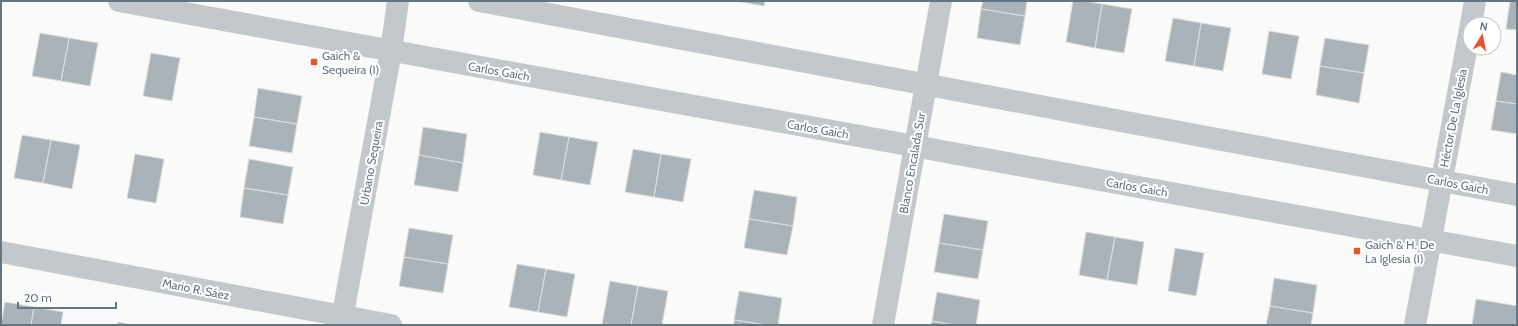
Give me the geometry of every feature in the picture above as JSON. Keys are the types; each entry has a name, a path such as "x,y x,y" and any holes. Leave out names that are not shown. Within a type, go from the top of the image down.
{"street":[{"name":"Carlos Gaich","path":"119,1 1517,256"},
{"name":"Urbano Sequeira","path":"342,320 391,51 398,1"},
{"name":"Carlos Gaich","path":"479,1 1517,195"},
{"name":"Blanco Encalada Sur","path":"882,325 941,1"},
{"path":"1472,16 1475,1"},
{"name":"Héctor De La Iglesia","path":"1415,325 1465,56"},
{"name":"Mario R. Sáez","path":"1,252 342,320 391,325"}],"building":[{"path":"735,1 765,1 764,6"},
{"path":"983,1 1027,1 1025,16 981,9"},
{"path":"1073,1 1085,1 1102,4 1095,48 1066,42"},
{"path":"1510,1 1517,1 1517,30 1506,29"},
{"path":"1102,4 1132,9 1124,53 1095,48"},
{"path":"981,9 1025,16 1020,45 977,38"},
{"path":"1173,18 1201,23 1194,66 1165,61"},
{"path":"1201,23 1231,28 1223,71 1194,66"},
{"path":"1269,31 1299,36 1291,79 1262,74"},
{"path":"40,33 69,38 61,81 32,76"},
{"path":"69,38 98,43 90,86 61,81"},
{"path":"1325,38 1369,45 1364,73 1320,66"},
{"path":"151,53 180,58 172,101 143,96"},
{"path":"1320,66 1364,73 1359,103 1316,95"},
{"path":"1501,72 1517,75 1517,104 1496,101"},
{"path":"258,88 302,96 297,124 254,117"},
{"path":"1496,101 1517,104 1517,134 1491,130"},
{"path":"254,117 297,124 292,153 249,146"},
{"path":"423,127 467,134 463,163 419,155"},
{"path":"540,132 569,137 561,180 533,175"},
{"path":"22,135 51,140 43,183 14,178"},
{"path":"569,137 598,142 590,185 561,180"},
{"path":"51,140 80,145 72,189 43,183"},
{"path":"633,149 661,154 654,197 625,192"},
{"path":"135,154 164,159 156,203 127,198"},
{"path":"661,154 691,159 683,202 654,197"},
{"path":"419,155 463,163 458,192 414,185"},
{"path":"249,159 293,167 288,195 244,188"},
{"path":"244,188 288,195 283,224 240,217"},
{"path":"754,190 797,197 793,226 749,219"},
{"path":"944,214 988,221 983,250 939,243"},
{"path":"749,219 793,226 787,255 744,248"},
{"path":"409,228 453,235 448,264 404,257"},
{"path":"1086,232 1115,237 1107,280 1079,275"},
{"path":"1115,237 1144,242 1137,285 1107,280"},
{"path":"939,243 983,250 978,279 934,272"},
{"path":"1175,248 1204,253 1196,296 1168,291"},
{"path":"404,257 448,264 443,293 399,286"},
{"path":"517,264 546,269 538,312 509,307"},
{"path":"546,269 575,274 567,317 538,312"},
{"path":"1274,278 1317,285 1313,313 1270,306"},
{"path":"610,281 638,286 631,325 602,324"},
{"path":"638,286 668,291 662,325 631,325"},
{"path":"739,291 782,298 778,325 767,325 734,320"},
{"path":"937,292 980,300 976,325 954,325 932,321"},
{"path":"1476,299 1517,306 1516,325 1472,325"},
{"path":"5,302 34,307 31,325 1,325"},
{"path":"1270,306 1313,313 1311,325 1266,325"},
{"path":"34,307 63,312 61,325 31,325"},
{"path":"734,320 767,325 734,325"},
{"path":"932,321 954,325 931,325"},
{"path":"118,322 133,325 118,325"}],"place":[{"name":"Gaich & Sequeira (I)","path":"314,62"},
{"name":"Gaich & H. De La Iglesia (I)","path":"1357,251"}]}
